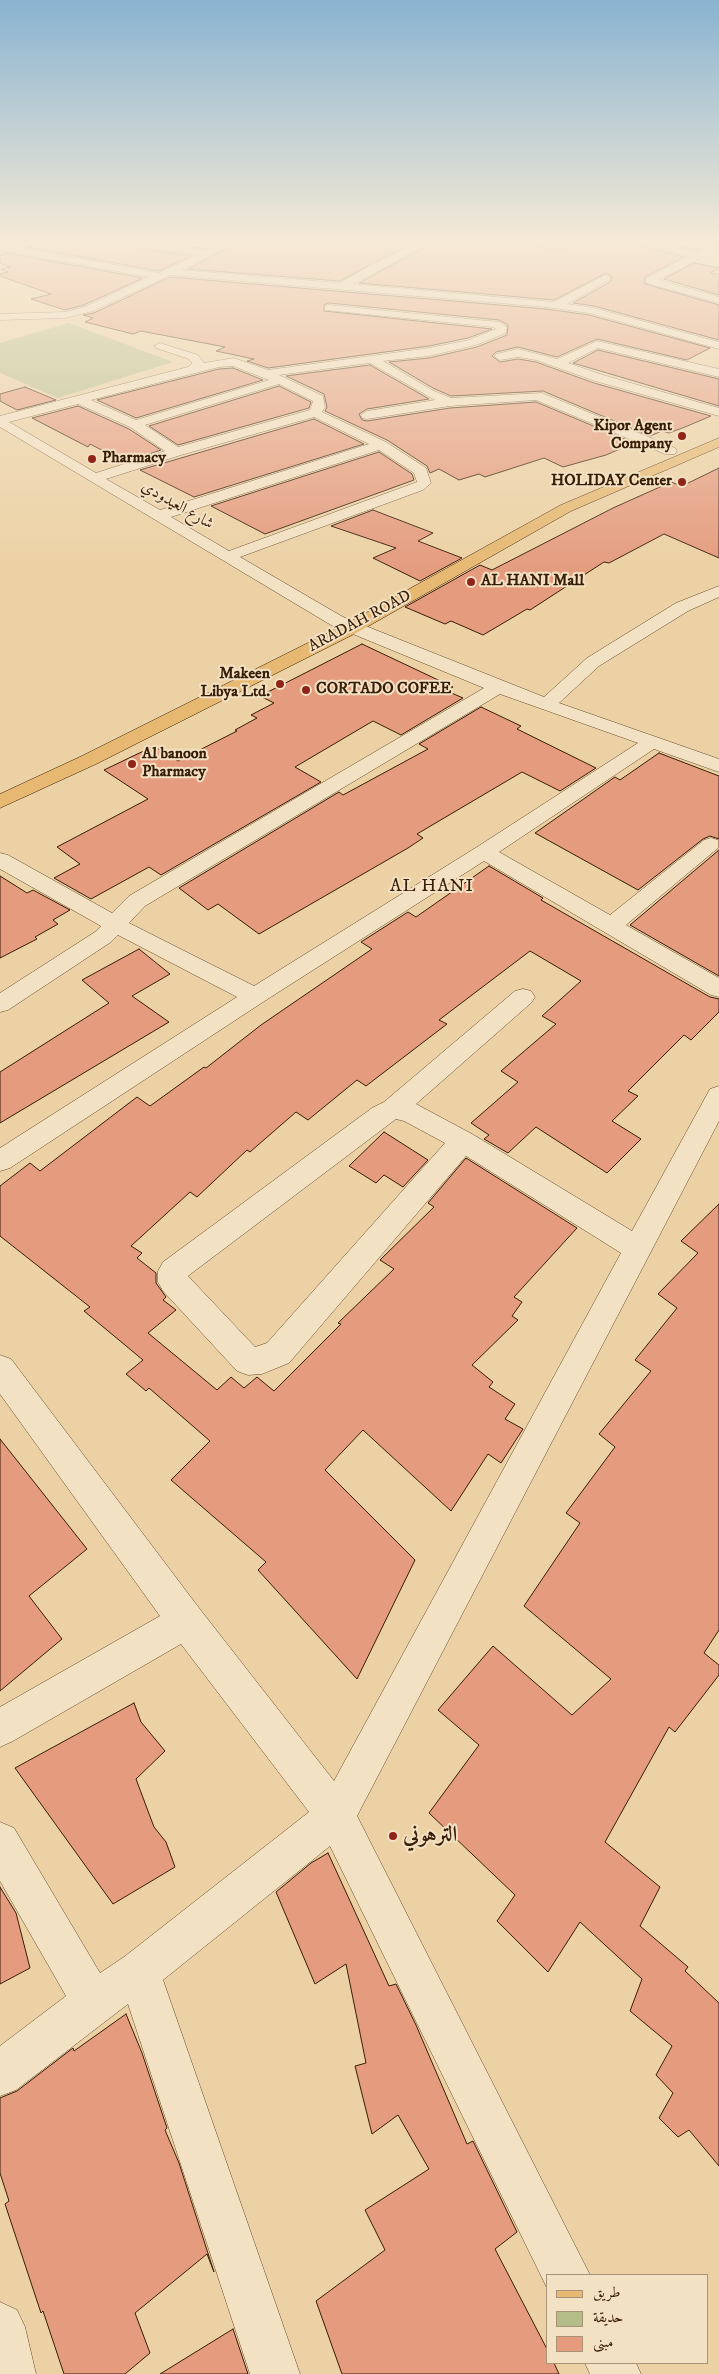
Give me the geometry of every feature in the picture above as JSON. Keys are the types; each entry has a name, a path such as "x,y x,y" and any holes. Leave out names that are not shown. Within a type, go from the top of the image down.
{"main road":[{"name":"ARADAH ROAD","path":"80,745 344,625 481,539 548,505 719,428"},
{"name":"ARADAH ROAD","path":"0,802 89,760 566,508 719,442"}],"street":[{"path":"183,353 194,356 198,364 192,370"},
{"path":"267,374 416,353"},
{"path":"559,363 579,353"},
{"path":"631,353 719,373"},
{"path":"644,356 654,353"},
{"path":"500,356 528,354 599,378 719,412"},
{"path":"373,360 428,393 450,402"},
{"path":"0,421 228,362 267,374 319,398 319,407 315,413 176,452 95,478"},
{"path":"135,424 281,380"},
{"path":"366,415 450,402 538,396 670,451"},
{"path":"80,400 135,424 176,452"},
{"path":"229,556 418,487 424,483 421,471 381,445 315,413"},
{"name":"شارع العيدودي","path":"0,421 344,625 498,687 719,766"},
{"path":"158,516 381,445"},
{"path":"546,705 594,662 682,607 719,591"},
{"path":"0,1004 103,937 116,925 128,908 148,894 498,687"},
{"path":"0,1161 651,743"},
{"path":"611,926 711,844"},
{"path":"484,852 719,989"},
{"path":"0,860 116,925 255,996"},
{"path":"463,1140 278,1353 262,1360 248,1360 173,1282 173,1271 381,1115 393,1109 523,997"},
{"path":"0,2074 93,2002 139,1972 336,1816 639,1250 719,1096"},
{"path":"393,1109 410,1112 463,1140 639,1250"},
{"path":"0,1369 186,1621 336,1816 565,2274"},
{"path":"0,1728 186,1621"},
{"path":"0,1842 93,2002"},
{"path":"139,1972 275,2374"},
{"path":"0,2327 11,2374"}],"green space":[{"path":"0,353 148,353 173,362 58,398 0,373"}],"building":[{"path":"224,353 379,353 268,368 247,361 254,359"},
{"path":"452,353 495,353 492,356 500,362 518,359 536,362 594,383 711,416 669,433 662,431 650,436 543,391 451,396 433,388 389,362 429,358"},
{"path":"541,353 566,353 557,357"},
{"path":"593,353 610,353 719,379 719,406 573,363"},
{"path":"656,353 701,353 687,360"},
{"path":"370,365 429,399 367,409 359,414 362,420 367,421 450,408 536,402 634,443 606,455 563,467 544,458 485,477 479,474 459,480 439,469 430,473 427,466 387,440 325,411 327,407 324,394 286,376"},
{"path":"233,368 263,380 136,418 97,400 219,369"},
{"path":"279,386 311,402 309,408 178,445 149,426"},
{"path":"25,387 56,400 17,410 0,401 0,394"},
{"path":"78,406 129,429 161,450 125,462 90,444 88,447 32,418"},
{"path":"314,419 364,444 194,497 140,470"},
{"path":"379,452 412,474 414,480 265,534 211,506"},
{"path":"719,468 719,558 664,534 609,563 604,562 530,610 527,609 483,635 451,621 445,624 405,607 480,565 492,570 613,508 671,482 682,486"},
{"path":"373,510 433,533 418,541 462,558 420,581 373,558 396,548 331,526"},
{"path":"362,644 453,687 447,691 463,698 401,735 373,721 295,767 321,782 161,875 149,867 91,899 54,878 80,864 57,847 148,799 104,770 154,746 178,761 237,731 235,730 257,718 251,715 274,703 260,696"},
{"path":"481,707 521,726 517,729 596,768 560,791 522,772 417,834 423,838 408,848 259,934 218,904 208,910 179,888 339,792 343,795 428,749 419,744"},
{"path":"659,753 719,776 719,839 710,836 703,839 638,890 535,833 615,777 620,780"},
{"path":"719,850 719,976 630,925"},
{"path":"489,866 543,898 541,900 710,997 719,999 719,1012 691,1040 684,1035 628,1091 638,1096 612,1121 641,1139 607,1173 536,1127 508,1153 484,1139 489,1135 471,1123 518,1082 501,1071 556,1024 542,1016 581,981 530,951 439,1020 447,1024 366,1086 357,1080 308,1120 296,1112 250,1152 247,1150 197,1197 190,1192 131,1246 142,1253 137,1258 156,1273 156,1283 166,1297 163,1300 176,1310 148,1333 217,1390 231,1377 244,1388 257,1377 274,1391 341,1324 338,1323 394,1269 380,1260 434,1207 428,1203 466,1158 577,1228 514,1297 522,1302 512,1316 518,1320 472,1365 493,1382 489,1387 515,1404 505,1419 523,1429 501,1463 488,1454 451,1511 363,1430 325,1470 415,1560 357,1679 258,1570 266,1562 171,1480 210,1441 149,1388 146,1391 126,1374 143,1360 84,1311 90,1307 0,1236 0,1186 30,1163 40,1171 137,1097 150,1106 204,1067 206,1068 261,1025 372,949 361,942 408,912 416,917"},
{"path":"0,876 27,893 33,890 70,910 53,920 58,924 35,937 37,939 0,958"},
{"path":"139,949 170,974 132,996 169,1022 0,1123 0,1072 109,1003 82,980"},
{"path":"384,1132 428,1160 403,1187 384,1175 376,1183 349,1166"},
{"path":"719,1204 719,1630 704,1653 719,1665 719,1675 675,1732 669,1727 605,1842 660,1887 640,1926 688,1967 685,1971 719,2003 719,2166 689,2130 678,2137 659,2118 673,2093 656,2075 672,2046 630,2011 642,1979 580,1922 548,1972 497,1921 515,1895 429,1813 479,1745 438,1710 493,1646 572,1715 611,1679 524,1606 580,1523 566,1513 615,1447 599,1434 651,1371 635,1360 677,1308 658,1294 698,1253 681,1241"},
{"path":"0,1439 87,1549 29,1596 62,1639 0,1691"},
{"path":"134,1703 141,1722 165,1751 136,1779 154,1827 166,1842 175,1867 113,1904 15,1768"},
{"path":"328,1853 389,1986 396,1984 416,2025 467,2144 473,2141 517,2232 495,2249 546,2347 546,2364 554,2364 559,2374 342,2374 316,2301 385,2250 365,2210 429,2169 398,2115 372,2134 355,2066 366,2063 346,1964 315,1984 276,1892 311,1863"},
{"path":"0,1887 16,1913 30,1968 0,1984"},
{"path":"126,2014 142,2053 167,2128 165,2130 179,2163 214,2272 207,2254 135,2313 150,2353 125,2374 64,2374 43,2311 41,2313 5,2204 9,2201 0,2173 0,2098 17,2091 73,2048 74,2051"},
{"path":"233,2329 248,2374 160,2374"}],"place":[{"name":"Kipor Agent Company","path":"682,436"},
{"name":"Pharmacy","path":"92,459"},
{"name":"HOLIDAY Center","path":"682,482"},
{"name":"AL HANI Mall","path":"471,582"},
{"name":"Makeen Libya Ltd.","path":"280,684"},
{"name":"CORTADO COFEE","path":"306,690"},
{"name":"Al banoon Pharmacy","path":"132,764"},
{"name":"الترهوني","path":"393,1836"}],"district":[{"name":"AL HANI","path":"432,887"}]}
